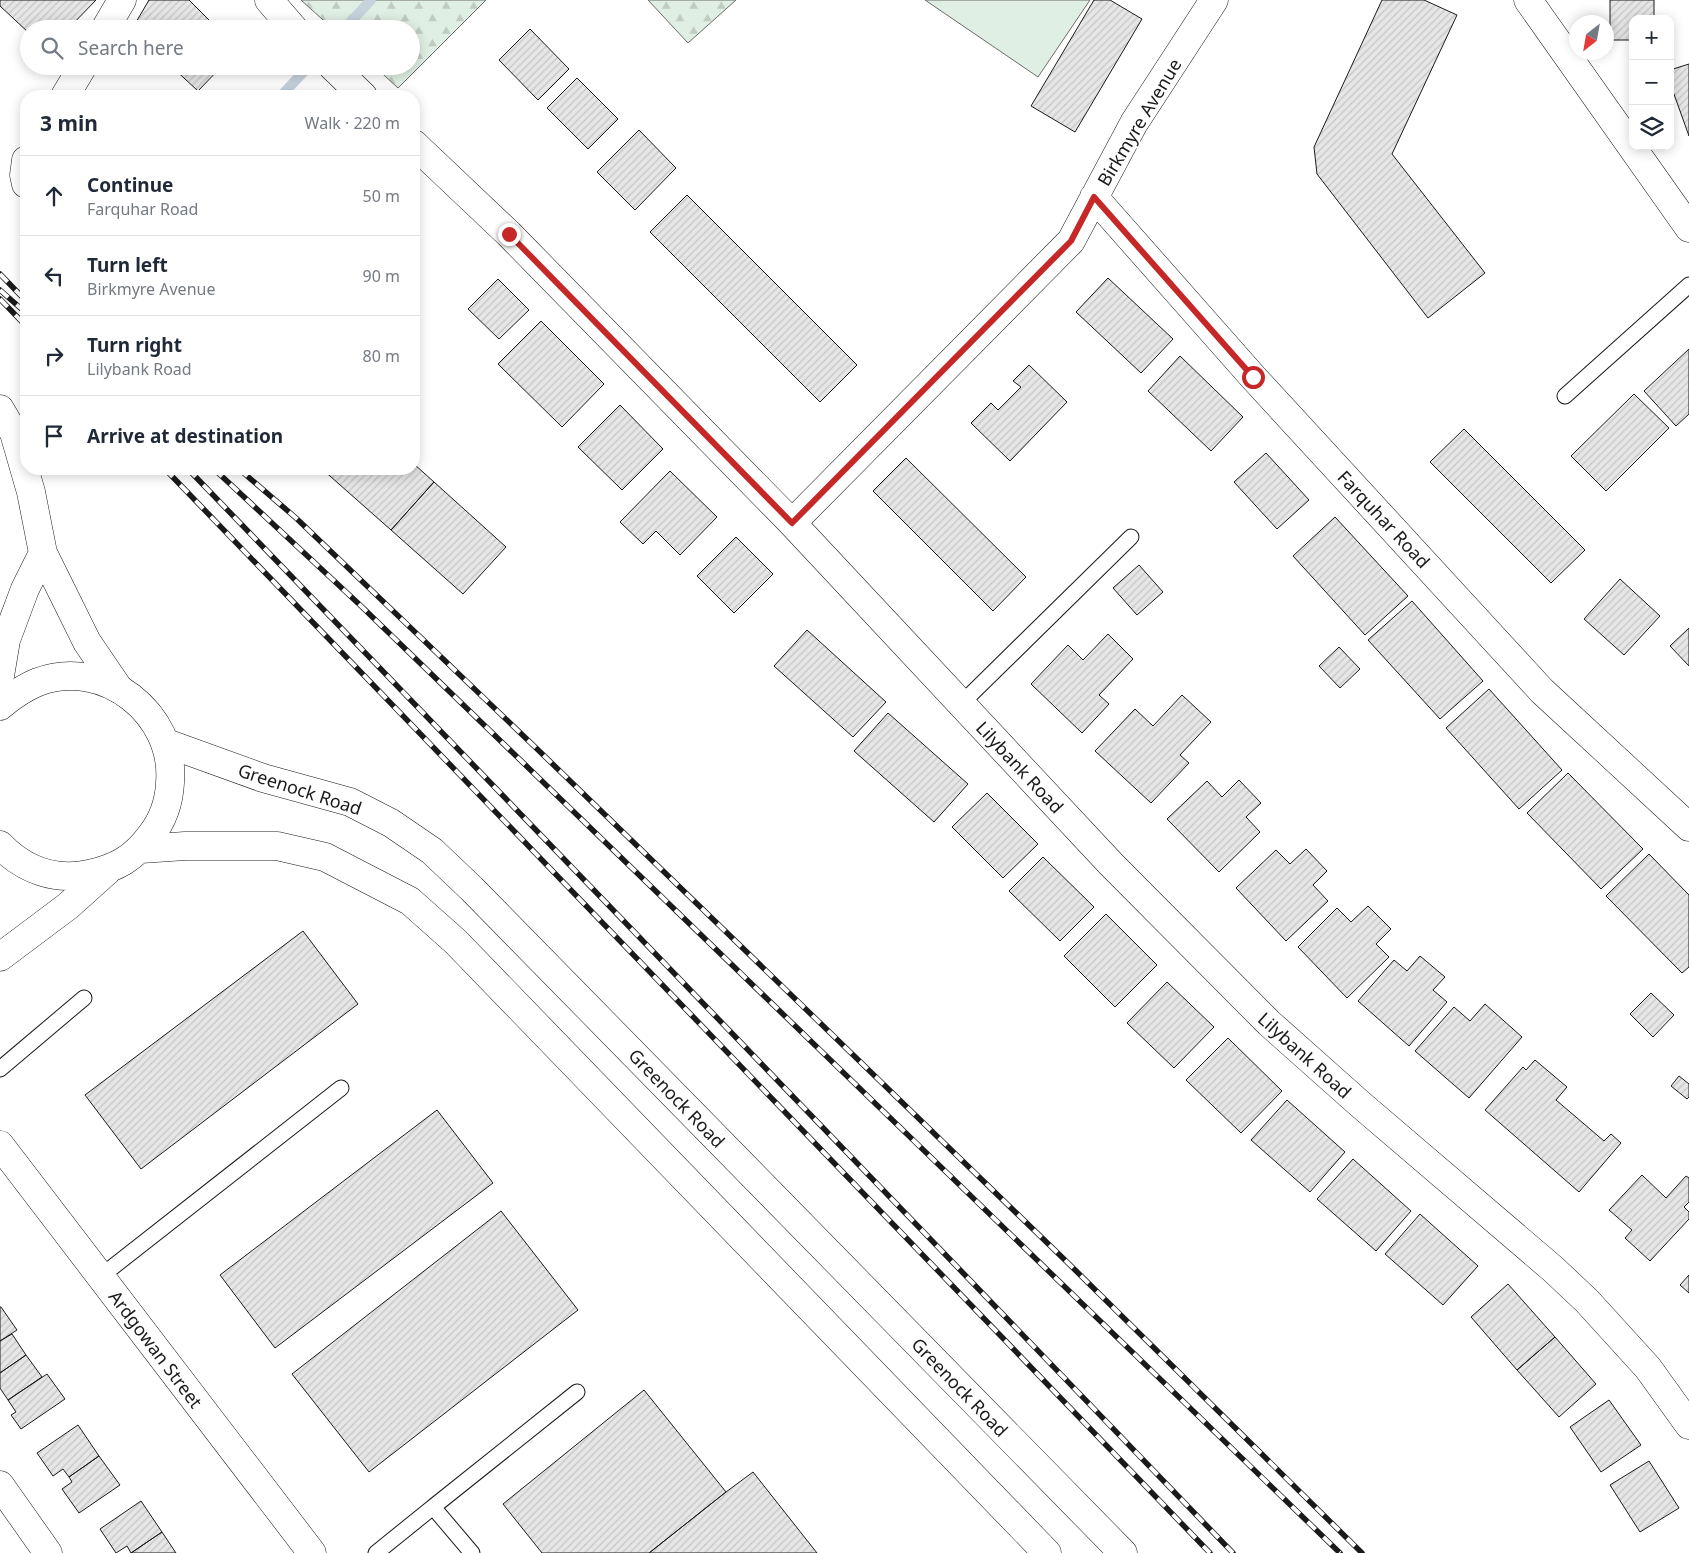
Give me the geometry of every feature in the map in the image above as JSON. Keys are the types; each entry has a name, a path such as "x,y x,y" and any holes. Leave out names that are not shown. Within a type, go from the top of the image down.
{"main road":[{"path":"110,20 122,0"},
{"path":"269,0 286,20"},
{"name":"Birkmyre Avenue","path":"792,523 1071,241 1134,123 1214,0"},
{"path":"1528,0 1689,228"},
{"path":"69,90 78,75"},
{"path":"342,75 358,90"},
{"name":"Lilybank Road","path":"420,150 509,234 792,523 1111,864 1269,1024 1553,1269 1587,1301 1648,1368 1689,1424"},
{"name":"Farquhar Road","path":"1094,197 1253,377 1542,691 1689,827"},
{"path":"0,410 14,433 20,454"},
{"path":"26,475 43,553 86,642 119,689"},
{"path":"0,676 6,640 25,589 43,553"},
{"path":"0,706 15,693 39,682 66,676 93,679 119,689 139,703 155,721 166,743 171,771 169,800 158,826 141,849 125,861 107,870 74,877 40,872 11,857 0,845"},
{"name":"Greenock Road","path":"166,743 263,778 350,802 391,823 432,852 472,889 1123,1553"},
{"path":"141,849 185,846 277,846 325,857 410,901 456,942 1047,1553"},
{"path":"0,957 68,906 107,870"},
{"name":"Ardgowan Street","path":"0,1145 312,1553"},
{"path":"1665,1391 1689,1402"},
{"path":"0,1485 48,1553"}],"lane":[{"path":"1565,396 1689,285"},
{"path":"961,704 1131,537"},
{"path":"0,1069 84,998"},
{"path":"100,1277 341,1088"},
{"path":"376,1553 577,1392"},
{"path":"433,1507 472,1553"}],"green space":[{"path":"301,0 486,0 420,66 420,20 323,20"},
{"path":"648,0 736,0 688,43"},
{"path":"925,0 1090,0 1038,77"},
{"path":"384,75 411,75 398,88"}],"building":[{"path":"0,0 96,0 77,20 20,20 20,25 0,6"},
{"path":"149,0 189,0 209,20 137,20"},
{"path":"1094,0 1110,0 1142,19 1075,132 1031,106"},
{"path":"1382,0 1424,0 1457,15 1392,154 1485,273 1428,318 1317,174 1314,147"},
{"path":"1610,0 1654,0 1654,15 1629,15 1629,40 1614,40 1614,15 1610,15"},
{"path":"530,29 569,69 538,100 499,60"},
{"path":"1689,64 1689,136 1674,94 1674,69"},
{"path":"181,75 213,75 199,90"},
{"path":"577,78 618,119 588,149 547,108"},
{"path":"639,130 676,168 635,210 597,172"},
{"path":"687,195 857,365 820,402 650,232"},
{"path":"1108,278 1173,339 1141,373 1076,312"},
{"path":"498,279 529,310 499,339 468,309"},
{"path":"541,321 604,384 562,427 498,364"},
{"path":"1689,349 1689,414 1676,426 1644,391"},
{"path":"1180,356 1243,417 1211,451 1148,391"},
{"path":"1029,365 1067,402 1010,461 971,423 991,403 998,410 1021,387 1013,381"},
{"path":"1634,394 1669,428 1606,491 1571,456"},
{"path":"620,405 663,449 622,490 578,447"},
{"path":"1464,429 1585,550 1551,583 1430,462"},
{"path":"1266,453 1309,500 1277,529 1234,482"},
{"path":"906,458 1026,577 993,611 873,491"},
{"path":"420,469 434,482 391,530 329,475 420,475"},
{"path":"670,471 717,517 680,555 656,531 643,544 620,522"},
{"path":"434,482 506,547 463,594 391,530"},
{"path":"1335,517 1408,596 1365,635 1293,556"},
{"path":"736,537 773,574 734,613 697,576"},
{"path":"1139,565 1163,592 1137,615 1113,588"},
{"path":"1620,579 1660,616 1624,655 1584,619"},
{"path":"1412,601 1483,681 1440,719 1368,640"},
{"path":"1689,628 1689,666 1670,646"},
{"path":"807,630 886,702 853,737 774,666"},
{"path":"1108,634 1133,659 1099,695 1109,704 1082,733 1031,684 1068,645 1083,660"},
{"path":"1339,647 1360,669 1340,688 1319,666"},
{"path":"1489,689 1562,770 1519,809 1446,728"},
{"path":"1182,695 1211,722 1180,755 1189,763 1151,803 1095,751 1135,709 1153,726"},
{"path":"888,713 968,784 934,822 854,751"},
{"path":"1568,773 1643,849 1601,889 1527,813"},
{"path":"1239,780 1261,803 1246,817 1260,832 1219,872 1167,819 1207,781 1222,797"},
{"path":"987,793 1038,844 1003,878 952,827"},
{"path":"1306,849 1327,871 1313,885 1328,901 1286,941 1236,888 1276,850 1290,864"},
{"path":"1649,854 1689,895 1689,967 1682,973 1606,896"},
{"path":"1043,857 1094,907 1060,941 1009,891"},
{"path":"1368,906 1391,929 1376,944 1389,957 1347,998 1298,947 1337,908 1351,922"},
{"path":"1106,914 1157,965 1115,1007 1064,956"},
{"path":"303,931 358,1004 141,1169 85,1095"},
{"path":"1420,956 1445,977 1433,990 1447,1002 1409,1046 1358,1001 1394,960 1407,971"},
{"path":"1167,982 1214,1027 1174,1068 1127,1023"},
{"path":"1651,993 1674,1015 1653,1037 1630,1014"},
{"path":"1485,1004 1522,1037 1469,1098 1415,1051 1454,1007 1470,1021"},
{"path":"1228,1038 1282,1091 1241,1133 1186,1080"},
{"path":"1535,1060 1567,1087 1556,1100 1604,1141 1611,1134 1621,1143 1579,1192 1485,1110 1523,1067 1526,1070"},
{"path":"1679,1076 1689,1084 1689,1097 1687,1099 1671,1086"},
{"path":"1287,1100 1345,1152 1310,1192 1251,1140"},
{"path":"437,1110 493,1183 275,1348 220,1275"},
{"path":"1353,1159 1411,1211 1376,1251 1317,1199"},
{"path":"1642,1175 1666,1198 1686,1176 1689,1178 1689,1202 1684,1207 1689,1212 1689,1219 1650,1261 1625,1238 1632,1230 1609,1210"},
{"path":"501,1211 578,1310 369,1472 292,1374"},
{"path":"1420,1214 1478,1266 1443,1305 1385,1254"},
{"path":"1689,1275 1689,1293 1680,1285"},
{"path":"1508,1284 1555,1337 1517,1370 1471,1317"},
{"path":"0,1307 17,1330 0,1341"},
{"path":"12,1334 26,1355 0,1373 0,1341"},
{"path":"1555,1337 1596,1384 1559,1417 1517,1370"},
{"path":"26,1355 42,1377 8,1400 0,1388 0,1373"},
{"path":"47,1374 65,1399 21,1429 11,1415 16,1412 8,1400"},
{"path":"644,1390 726,1492 649,1553 542,1553 503,1504"},
{"path":"1609,1400 1641,1445 1601,1472 1570,1427"},
{"path":"78,1425 99,1456 69,1477 63,1469 53,1476 37,1453"},
{"path":"99,1456 120,1485 79,1513 62,1489 72,1482 69,1477"},
{"path":"1649,1461 1679,1508 1640,1532 1610,1485"},
{"path":"753,1472 817,1553 649,1553 726,1492"},
{"path":"141,1501 162,1532 131,1553 127,1546 116,1553 100,1529"},
{"path":"162,1532 176,1553 131,1553"}],"waterway":[{"path":"352,20 371,0"},
{"path":"287,90 301,75"}],"railway":[{"path":"0,274 20,295"},
{"path":"0,290 20,308"},
{"path":"0,299 20,320"},
{"path":"171,475 1210,1553"},
{"path":"194,475 1233,1553"},
{"path":"220,475 360,605 1340,1553"},
{"path":"246,475 296,518 534,746 1067,1262 1362,1553"}],"route":[{"path":"509,234 792,523 1071,241 1094,197 1253,377"}]}
